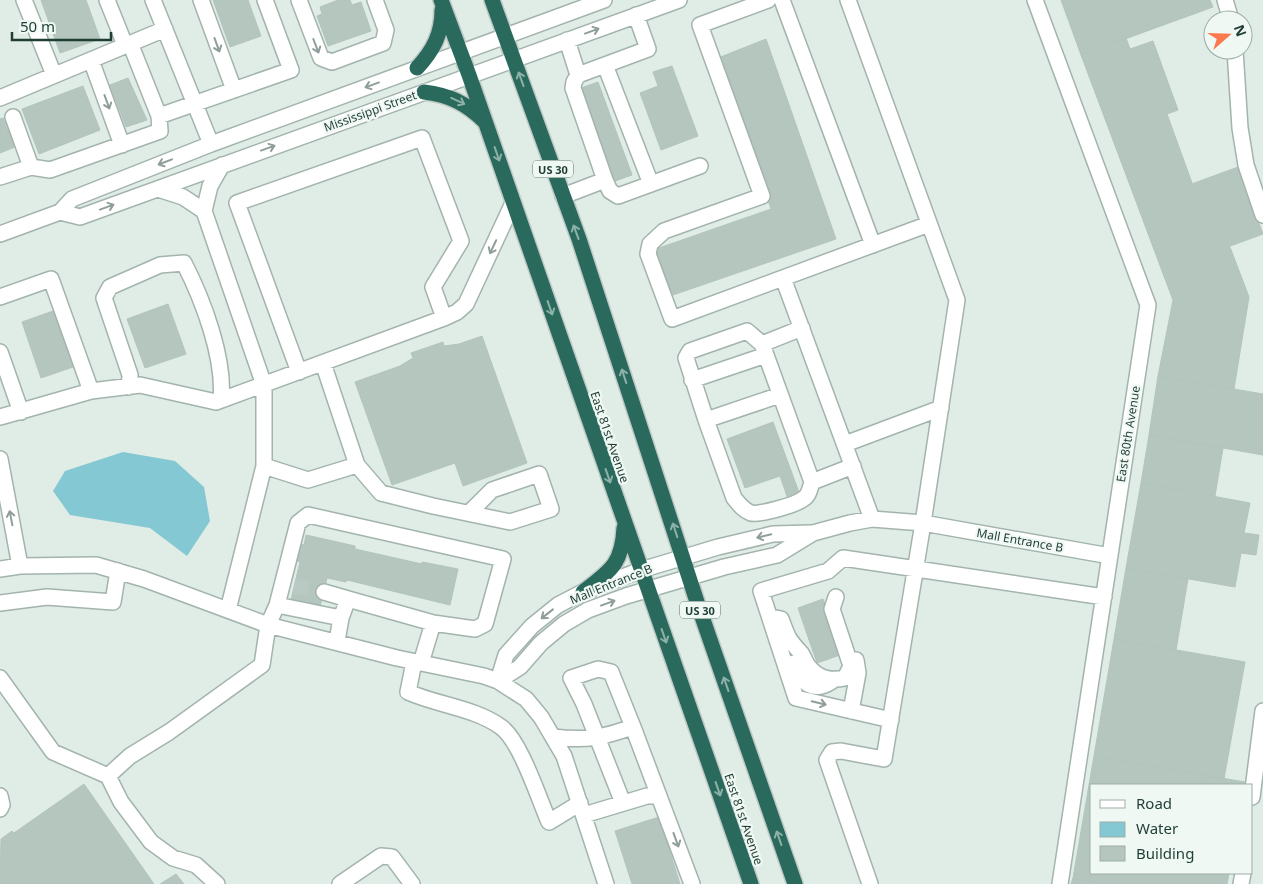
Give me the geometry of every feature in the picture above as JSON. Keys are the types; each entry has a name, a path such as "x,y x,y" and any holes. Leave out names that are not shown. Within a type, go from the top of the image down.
{"highway":[{"name":"US 30","path":"492,0 563,196 690,578 795,884"},
{"name":"East 81st Avenue","path":"441,1 486,122 751,884"},
{"path":"417,68 430,54 437,42 442,24 441,1"},
{"path":"424,92 442,94 461,102 486,122"},
{"path":"583,592 613,569 623,546 624,522"}],"street":[{"path":"24,0 54,75"},
{"path":"0,177 31,167 50,170 160,131 159,116 107,0"},
{"path":"153,0 211,144"},
{"path":"201,0 234,90"},
{"path":"159,116 291,70 266,0"},
{"path":"299,0 321,58 332,62 384,43 386,30 375,0"},
{"name":"Mississippi Street","path":"0,234 60,212 72,199 211,144 604,0"},
{"name":"Mississippi Street","path":"60,212 80,217 679,0"},
{"path":"768,0 700,25 762,196 664,231 650,244 648,254 672,320 930,224"},
{"path":"782,0 873,245"},
{"path":"848,0 957,300 916,568 884,759 841,751 832,752 826,760 870,884"},
{"name":"East 80th Avenue","path":"1036,0 1148,305 1060,884"},
{"path":"636,16 648,49 578,74 573,88 610,191 618,196 700,166"},
{"path":"0,98 165,29"},
{"path":"567,40 578,74"},
{"path":"91,60 122,145"},
{"path":"1237,60 1246,165 1263,215"},
{"path":"605,64 651,184"},
{"path":"13,117 31,167"},
{"path":"299,372 237,204 422,138 461,241 433,287 444,318"},
{"path":"222,165 210,186 204,211 264,385 264,466 228,610"},
{"path":"563,196 606,180"},
{"path":"158,189 184,196 204,211"},
{"path":"0,417 92,391 140,385 216,402 444,318 457,312 466,304 513,202"},
{"path":"129,387 130,376 104,298 110,287 160,265 184,263 200,294 221,371 221,400"},
{"path":"0,297 51,278 92,391"},
{"path":"784,278 872,519"},
{"path":"692,380 764,349 802,328"},
{"path":"746,331 764,349 812,482 809,492 804,499 781,508 752,513 742,508 734,498 686,358 690,350 746,331"},
{"path":"0,352 21,412"},
{"path":"323,363 357,465 381,493 469,513 510,522 551,509 540,474 492,490 469,513"},
{"path":"706,420 780,395"},
{"path":"845,444 941,408"},
{"path":"0,459 20,566"},
{"path":"264,466 308,480 357,465"},
{"path":"812,482 853,466"},
{"path":"108,776 130,756 262,665 268,625 288,585 298,523 308,515 503,560 485,624 475,629 433,623 324,592"},
{"name":"Mall Entrance B","path":"498,681 506,655 532,626 558,606 583,592 641,570 773,534 812,533 872,519 923,523 1110,556"},
{"name":"Mall Entrance B","path":"498,681 520,667 541,643 564,624 588,610 648,590 777,555 812,533"},
{"path":"891,720 796,698 761,591 828,571 843,558 1104,597"},
{"path":"0,569 20,566 96,564 268,625 418,662 484,676 498,681 526,699 564,756 606,884"},
{"path":"0,603 47,597 112,602 118,571"},
{"path":"828,571 856,659 858,673 851,711"},
{"path":"770,616 781,619 790,644 802,654 808,666 816,674 832,681 845,678 851,666 832,609 836,597"},
{"path":"337,641 341,618 348,599"},
{"path":"277,605 341,618"},
{"path":"433,623 408,692 427,701 481,717 503,728 520,752 548,822 582,809 623,803 647,796 659,796"},
{"path":"623,803 584,704 571,678 598,669 611,672 692,884"},
{"path":"0,678 53,752 108,776 121,802 151,842 173,858 196,865 217,884"},
{"path":"1253,789 1263,711"},
{"path":"553,737 578,740 597,739 633,727"},
{"path":"0,796 0,809"},
{"path":"340,884 380,856 392,857 412,884"}],"water":[{"path":"123,452 175,461 204,487 210,521 187,556 150,528 70,515 53,491 65,471"}],"building":[{"path":"41,0 86,0 100,39 60,53"},
{"path":"213,0 248,0 261,36 230,47"},
{"path":"338,0 350,0 352,5 361,2 371,31 328,46 317,16 322,14 320,7"},
{"path":"1061,0 1210,0 1213,7 1203,10 1081,55"},
{"path":"1126,38 1130,49 1153,41 1178,110 1167,114 1192,183 1137,204 1081,55"},
{"path":"766,39 836,239 670,296 656,249 771,209 718,58"},
{"path":"672,66 698,136 661,150 640,93 658,86 653,72"},
{"path":"128,78 147,120 126,127 110,85"},
{"path":"598,82 632,175 615,181 581,88"},
{"path":"83,86 100,130 39,154 22,109"},
{"path":"3,118 15,147 0,153 0,119"},
{"path":"1238,167 1263,234 1162,271 1137,204"},
{"path":"1230,247 1249,297 1234,389 1158,376 1173,300 1162,271"},
{"path":"168,304 186,354 145,368 127,319"},
{"path":"53,311 73,367 41,378 22,322"},
{"path":"482,336 527,463 463,486 455,463 392,485 355,382 400,366 413,358 411,353 443,342 444,346 459,344"},
{"path":"1158,376 1263,394 1263,455 1149,435"},
{"path":"773,422 800,495 788,499 780,476 745,488 727,439"},
{"path":"1149,435 1223,448 1215,496 1141,483"},
{"path":"1141,483 1250,503 1244,533 1259,535 1256,555 1241,553 1235,587 1126,568"},
{"path":"306,535 355,546 355,549 422,564 422,562 458,569 450,605 347,580 346,582 327,578 319,611 290,604 300,562 297,561 300,544 304,545"},
{"path":"1126,568 1188,579 1176,650 1114,639"},
{"path":"823,599 846,653 817,663 798,608"},
{"path":"1114,639 1245,662 1224,779 1094,756"},
{"path":"1094,756 1245,782 1245,784 1090,784 1090,874 1229,874 1227,884 1109,884 1073,878"},
{"path":"84,784 154,884 0,884 1,839 12,831 14,833"},
{"path":"659,817 680,884 632,884 615,831"},
{"path":"176,874 184,884 160,884"},
{"path":"1073,878 1109,884 1071,884"}],"tunnel":[{"path":"294,586 324,592"}]}
